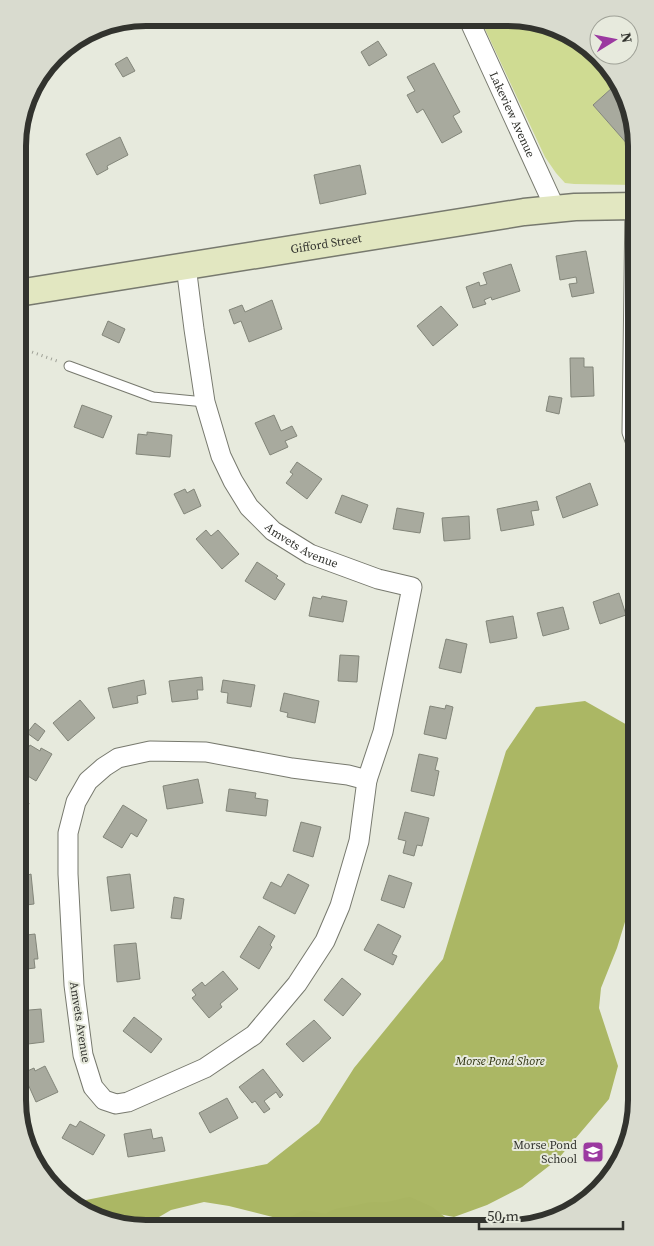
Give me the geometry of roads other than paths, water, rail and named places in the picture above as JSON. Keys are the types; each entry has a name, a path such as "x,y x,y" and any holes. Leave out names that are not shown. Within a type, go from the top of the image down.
{"main road":[{"name":"Gifford Street","path":"26,292 515,213 555,208 628,206"}],"street":[{"name":"Lakeview Avenue","path":"472,26 555,208"},
{"name":"Amvets Avenue","path":"186,266 205,402 221,456 249,508 273,531 310,554 378,580 412,587 383,732 367,780 359,841 340,906 325,941 297,984 254,1035 205,1068 128,1102 116,1104 104,1100 93,1087 83,1055 74,985 68,874 68,833 76,802 88,781 118,758 150,751 206,752 292,768 348,775 367,780"}],"lane":[{"path":"69,366 152,397 205,402"}],"place":[{"name":"Morse Pond School","path":"593,1152"}],"park label":[{"name":"Morse Pond Shore","path":"500,1061"}]}
